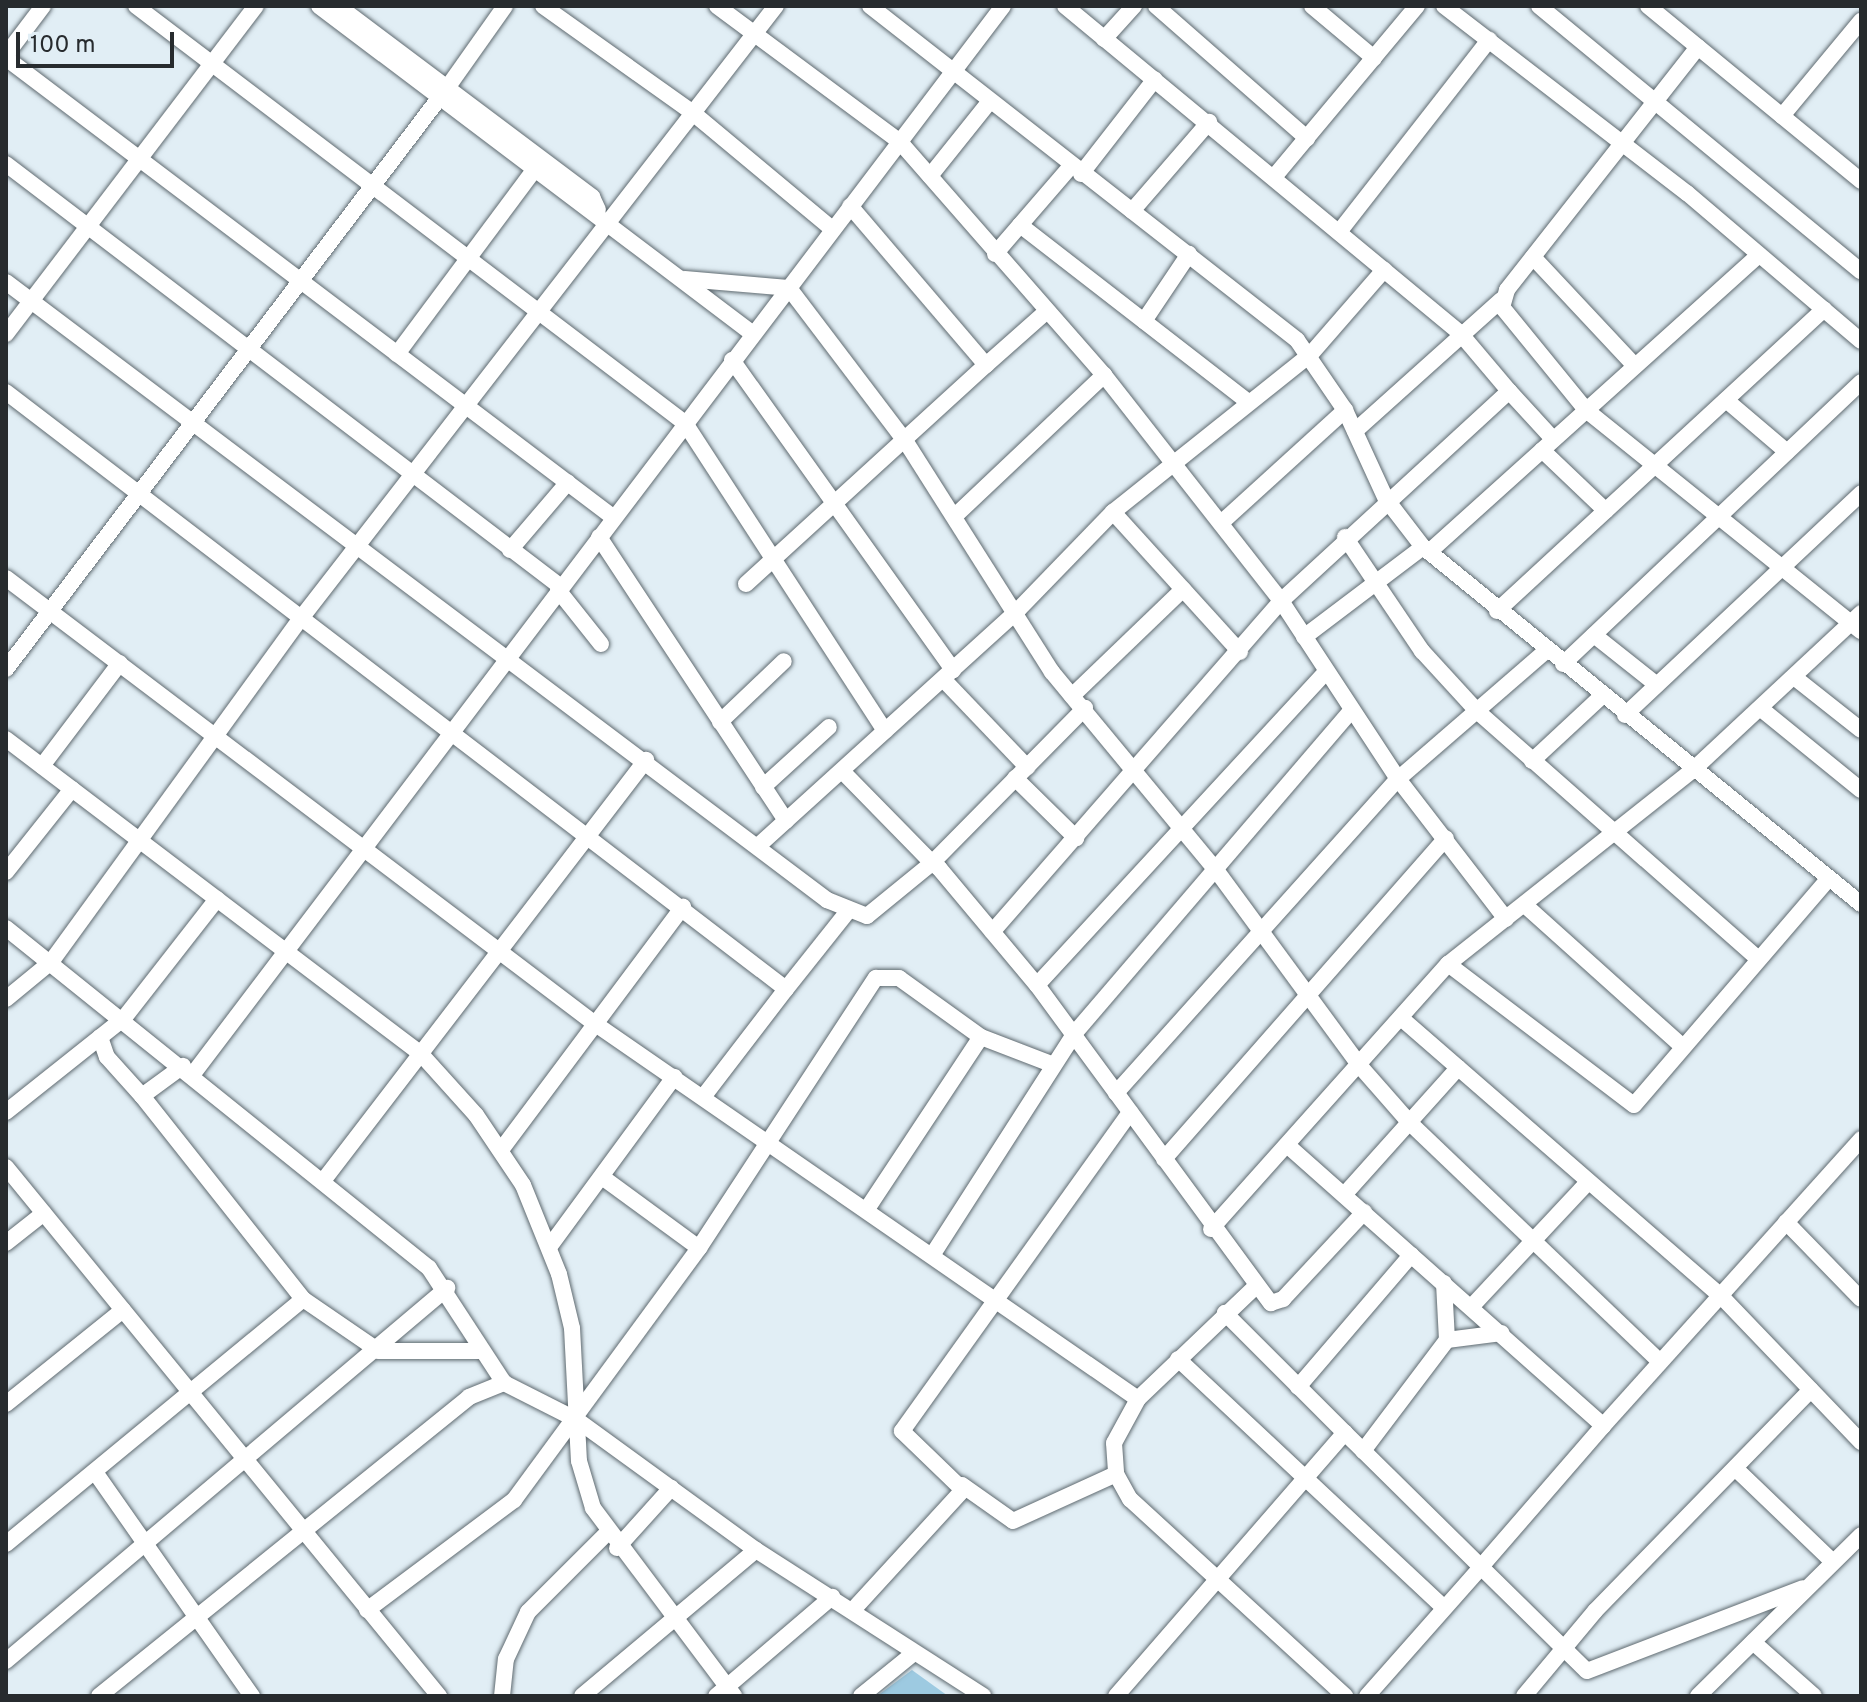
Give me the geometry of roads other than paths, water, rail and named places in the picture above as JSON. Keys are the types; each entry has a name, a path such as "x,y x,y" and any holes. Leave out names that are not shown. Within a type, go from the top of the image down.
{"street":[{"path":"43,6 6,57 613,517"},
{"path":"136,6 685,423 772,562 885,731"},
{"path":"6,334 256,6"},
{"path":"319,6 592,197 604,215"},
{"path":"338,6 535,169 604,215 753,334"},
{"path":"6,669 371,185 444,93 505,6"},
{"path":"543,6 693,113 832,229"},
{"path":"717,6 900,142 1104,375 1281,601 1398,779 1506,919"},
{"path":"6,999 51,962 136,837 302,617 360,550 540,313 604,215 693,113 776,6"},
{"path":"870,6 1076,170 1189,254 1310,355 1345,410 1386,499 1426,550 1546,651 1861,904"},
{"path":"142,1096 188,1070 285,951 1003,6"},
{"path":"1065,6 1209,122 1460,333 1606,511"},
{"path":"1104,39 1134,6"},
{"path":"1156,6 1307,138"},
{"path":"1312,6 1374,58"},
{"path":"1274,177 1417,6"},
{"path":"1444,6 1624,143 1861,341"},
{"path":"1539,6 1861,271"},
{"path":"1651,7 1861,181"},
{"path":"1782,116 1861,21"},
{"path":"1339,232 1489,40"},
{"path":"1355,431 1460,333 1501,300 1698,47"},
{"path":"995,254 1076,170 1155,79"},
{"path":"930,176 990,101"},
{"path":"1132,211 1209,122"},
{"path":"6,164 559,589 601,644"},
{"path":"397,354 535,169"},
{"path":"850,206 986,365"},
{"path":"1020,225 1246,400"},
{"path":"1144,321 1189,254"},
{"path":"1533,257 1635,366"},
{"path":"1304,637 1376,581 1426,550 1757,257"},
{"path":"758,846 1018,610 1113,512 1246,400 1310,355 1384,270"},
{"path":"684,279 789,288 906,442 1072,696 1216,870 1359,1065 1409,1122 1660,1362"},
{"path":"6,282 360,550 848,911 874,913 932,863 1085,708"},
{"path":"1211,1229 1448,964 1506,919 1527,907 1694,769 1857,622 1787,567 1717,519 1586,410 1501,300"},
{"path":"1497,611 1824,309"},
{"path":"746,584 1047,311"},
{"path":"732,360 837,502 948,674 1021,772 1076,838"},
{"path":"956,515 1104,375"},
{"path":"1563,664 1861,382"},
{"path":"992,932 1240,652 1281,601 1386,499 1509,391"},
{"path":"6,392 683,907 786,989"},
{"path":"1726,400 1787,452"},
{"path":"1221,523 1345,410"},
{"path":"510,550 568,482"},
{"path":"1625,715 1787,567 1861,493"},
{"path":"1113,512 1240,652"},
{"path":"599,537 786,821"},
{"path":"1345,537 1422,651 1477,711 1532,761 1619,830 1758,959"},
{"path":"6,578 215,733 594,1023 995,1296 1138,1399"},
{"path":"1072,696 1183,589"},
{"path":"1594,635 1657,685"},
{"path":"1116,1093 1398,779 1546,651"},
{"path":"720,722 784,661"},
{"path":"42,766 120,663"},
{"path":"1037,985 1326,672"},
{"path":"1794,677 1861,730"},
{"path":"1532,761 1602,696"},
{"path":"1760,708 1861,790"},
{"path":"933,1254 1074,1034 1351,711"},
{"path":"763,787 829,727"},
{"path":"6,739 421,1054 501,1150 550,1246 572,1328 584,1486 617,1548 675,1621 725,1693 832,1597"},
{"path":"323,1181 646,760"},
{"path":"842,771 932,863 1037,985 1254,1288 1278,1303 1364,1212"},
{"path":"6,872 72,789"},
{"path":"1164,1159 1446,838"},
{"path":"1448,964 1627,1104 1640,1100 1681,1045 1829,878"},
{"path":"6,1112 124,1018 217,899"},
{"path":"501,1150 683,907"},
{"path":"1527,907 1681,1045"},
{"path":"703,1097 848,911"},
{"path":"6,928 188,1070 447,1288 482,1351 504,1383 577,1420 756,1550 983,1696"},
{"path":"367,1610 514,1500 577,1420 699,1248 876,978 899,978 981,1037 1054,1065"},
{"path":"1401,1018 1587,1183 1720,1295 1861,1442"},
{"path":"100,1037 107,1057 142,1096 303,1299 379,1351 482,1351"},
{"path":"867,1209 981,1037"},
{"path":"1344,1195 1458,1068"},
{"path":"550,1246 674,1077"},
{"path":"1116,1474 1013,1521 906,1442 902,1431 995,1296 1130,1112"},
{"path":"1367,1696 1603,1426 1861,1141"},
{"path":"1287,1145 1411,1255 1473,1305 1603,1426"},
{"path":"6,1167 439,1696"},
{"path":"602,1177 699,1248"},
{"path":"1473,1305 1587,1183"},
{"path":"6,1243 44,1213"},
{"path":"1786,1222 1861,1299"},
{"path":"1298,1387 1411,1255"},
{"path":"1363,1451 1447,1340 1444,1283"},
{"path":"6,1661 245,1458 379,1351 447,1288"},
{"path":"1254,1288 1138,1399 1114,1443 1116,1474 1130,1499 1220,1577 1345,1696"},
{"path":"6,1544 303,1299"},
{"path":"6,1404 123,1310"},
{"path":"1225,1313 1587,1671 1803,1588"},
{"path":"1447,1340 1502,1333"},
{"path":"1178,1359 1444,1608"},
{"path":"99,1696 194,1616 469,1397 504,1383"},
{"path":"1524,1696 1563,1650 1811,1390"},
{"path":"1116,1696 1308,1480 1345,1433"},
{"path":"1736,1469 1833,1562"},
{"path":"95,1472 252,1696"},
{"path":"852,1611 962,1485"},
{"path":"617,1548 671,1488"},
{"path":"502,1696 506,1659 528,1612 607,1533"},
{"path":"1698,1696 1803,1588 1861,1535"},
{"path":"582,1696 756,1550"},
{"path":"1753,1642 1814,1696"},
{"path":"861,1696 914,1653"}]}
